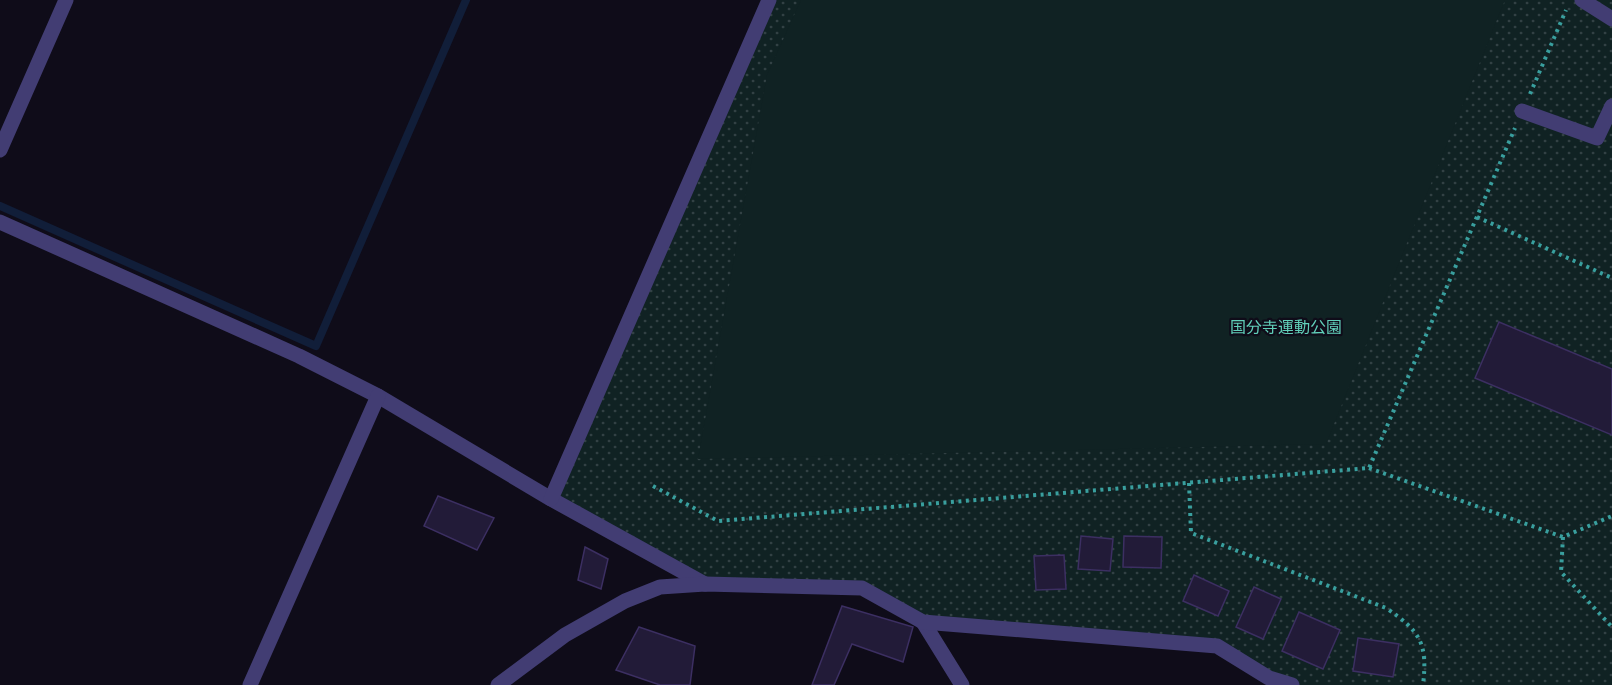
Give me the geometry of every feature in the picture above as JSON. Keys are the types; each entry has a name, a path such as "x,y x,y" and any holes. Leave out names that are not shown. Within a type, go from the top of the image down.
{"street":[{"path":"0,150 66,0"},
{"path":"551,499 769,0"},
{"path":"1582,0 1612,19"},
{"path":"1522,111 1598,138 1612,106"},
{"path":"0,222 298,356 378,396 551,499 705,584"},
{"path":"250,685 378,396"},
{"path":"498,685 565,635 625,601 660,587 705,584 862,588 923,622 1217,646 1269,678 1292,685"},
{"path":"923,622 962,685"}],"path":[{"path":"1370,468 1570,0"},
{"path":"1477,217 1612,278"},
{"path":"653,486 718,521 1370,468 1563,537 1612,516"},
{"path":"1189,483 1191,533 1386,608 1407,622 1420,640 1426,662 1423,685"},
{"path":"1563,537 1561,572 1612,627"}],"green space":[{"name":"国分寺運動公園","path":"769,0 1612,0 1612,685 1280,685 1217,646 923,622 862,588 705,584 551,499"},
{"path":"801,0 1505,0 1326,444 698,459 767,75"}],"building":[{"path":"1499,322 1612,369 1612,435 1475,378"},
{"path":"438,496 494,518 477,550 424,526"},
{"path":"1081,536 1113,539 1110,571 1078,569"},
{"path":"1124,536 1162,537 1161,568 1123,567"},
{"path":"585,547 608,559 601,589 578,580"},
{"path":"1064,555 1066,589 1036,590 1034,556"},
{"path":"1194,575 1229,591 1218,616 1183,601"},
{"path":"1254,587 1281,599 1263,639 1236,627"},
{"path":"842,606 913,627 903,662 852,644 834,685 812,685"},
{"path":"1299,612 1340,630 1323,669 1282,651"},
{"path":"639,627 695,646 690,685 660,685 616,670"},
{"path":"1358,638 1399,644 1393,677 1353,671"}],"waterway":[{"path":"0,206 316,346 466,0"}]}
